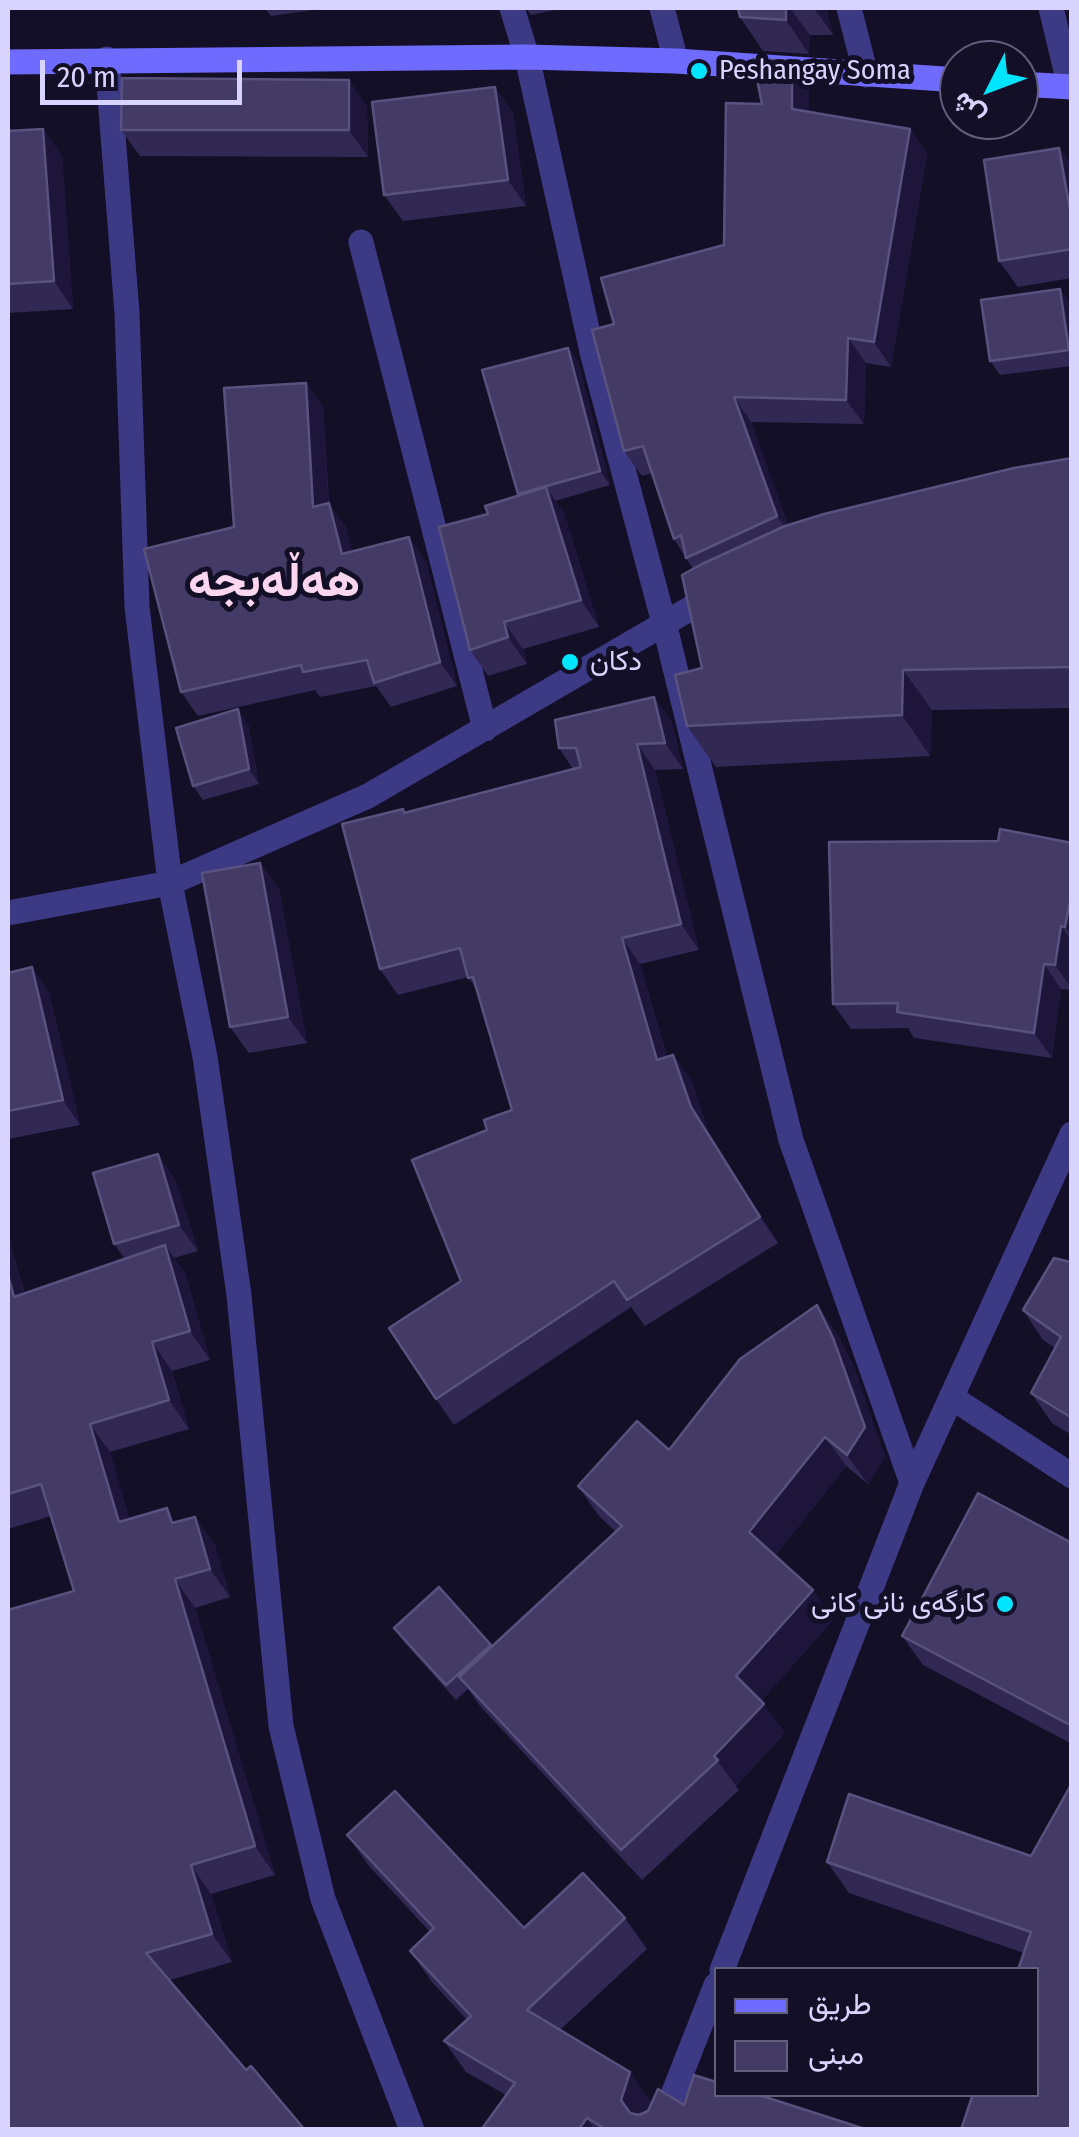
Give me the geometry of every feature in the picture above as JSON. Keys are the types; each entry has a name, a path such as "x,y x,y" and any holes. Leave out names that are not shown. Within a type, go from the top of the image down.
{"main road":[{"path":"8,62 527,57 676,61 939,79"},
{"path":"1039,85 1071,87"}],"street":[{"path":"512,8 527,57 592,356 664,623 791,1140 912,1483"},
{"path":"662,8 676,61"},
{"path":"849,8 866,74"},
{"path":"1050,8 1071,87"},
{"path":"106,59 129,347 137,608 170,884 205,1057 239,1295 282,1726 322,1899 412,2130"},
{"path":"361,242 485,728"},
{"path":"8,913 170,884 368,796 740,582"},
{"path":"723,1967 912,1483 1072,1134"},
{"path":"951,1397 1072,1476"},
{"path":"660,2130 714,1990"}],"building":[{"path":"738,8 786,8 786,20 740,17"},
{"path":"753,59 792,61 792,109 910,129 874,342 848,338 846,400 734,397 777,516 686,558 681,535 674,539 643,446 624,451 592,330 614,324 601,278 724,245 726,103 762,104"},
{"path":"122,78 349,80 349,130 121,130"},
{"path":"495,87 508,180 384,195 372,102"},
{"path":"43,129 54,281 8,284 8,131"},
{"path":"1059,148 1072,221 1072,249 999,261 984,160"},
{"path":"1060,289 1069,350 990,361 981,300"},
{"path":"568,348 600,471 518,494 482,370"},
{"path":"306,383 313,507 329,503 342,554 409,537 440,662 374,683 367,660 303,672 301,665 181,692 144,549 234,527 224,388"},
{"path":"1072,458 1072,667 903,670 902,715 687,726 675,675 702,668 682,575 785,526 824,514 1014,468"},
{"path":"546,487 581,600 504,622 508,637 470,650 439,527 488,514 485,506"},
{"path":"654,697 665,743 637,744 681,924 622,938 657,1060 673,1055 691,1107 760,1217 627,1300 614,1281 436,1399 389,1328 461,1281 412,1160 487,1130 484,1120 512,1110 473,977 468,978 460,948 380,969 342,824 403,809 404,813 581,767 576,748 559,748 555,720"},
{"path":"238,709 249,769 193,786 176,728"},
{"path":"1000,829 1072,843 1072,892 1065,927 1061,926 1055,965 1044,964 1034,1033 897,1012 898,1003 833,1004 829,842 998,841"},
{"path":"260,863 288,1017 230,1027 202,873"},
{"path":"32,967 63,1100 8,1111 8,973"},
{"path":"158,1154 179,1225 114,1244 93,1173"},
{"path":"165,1245 190,1331 152,1342 169,1400 90,1424 119,1522 167,1508 172,1523 195,1517 210,1569 175,1579 255,1846 191,1865 212,1934 146,1953 246,2070 251,2066 305,2130 8,2130 8,1610 74,1591 41,1484 8,1494 8,1275 14,1297"},
{"path":"1072,1257 1072,1418 1031,1393 1061,1337 1023,1310 1054,1258 1070,1262"},
{"path":"817,1305 865,1427 847,1455 825,1437 749,1532 813,1590 736,1676 764,1704 714,1756 718,1760 621,1850 459,1677 622,1526 578,1486 637,1421 669,1450 740,1359"},
{"path":"978,1493 1072,1543 1072,1726 902,1636"},
{"path":"439,1587 491,1645 446,1685 394,1628"},
{"path":"1072,1783 1072,2130 961,2130 972,2097 1039,2097 1039,1967 1019,1967 1031,1932 827,1862 849,1794 1031,1856"},
{"path":"395,1791 524,1928 583,1873 625,1918 527,2010 630,2072 621,2100 630,2113 648,2111 658,2089 684,2105 694,2075 714,2081 714,2097 765,2097 868,2130 607,2130 587,2118 578,2130 481,2130 515,2083 444,2041 471,2016 410,1951 434,1928 347,1835"}],"place":[{"name":"Peshangay Soma","path":"699,71"},
{"name":"دكان","path":"570,662"},
{"name":"کارگەی نانی کانی","path":"1005,1604"}],"district":[{"name":"ھەڵەبجە","path":"274,583"}]}
